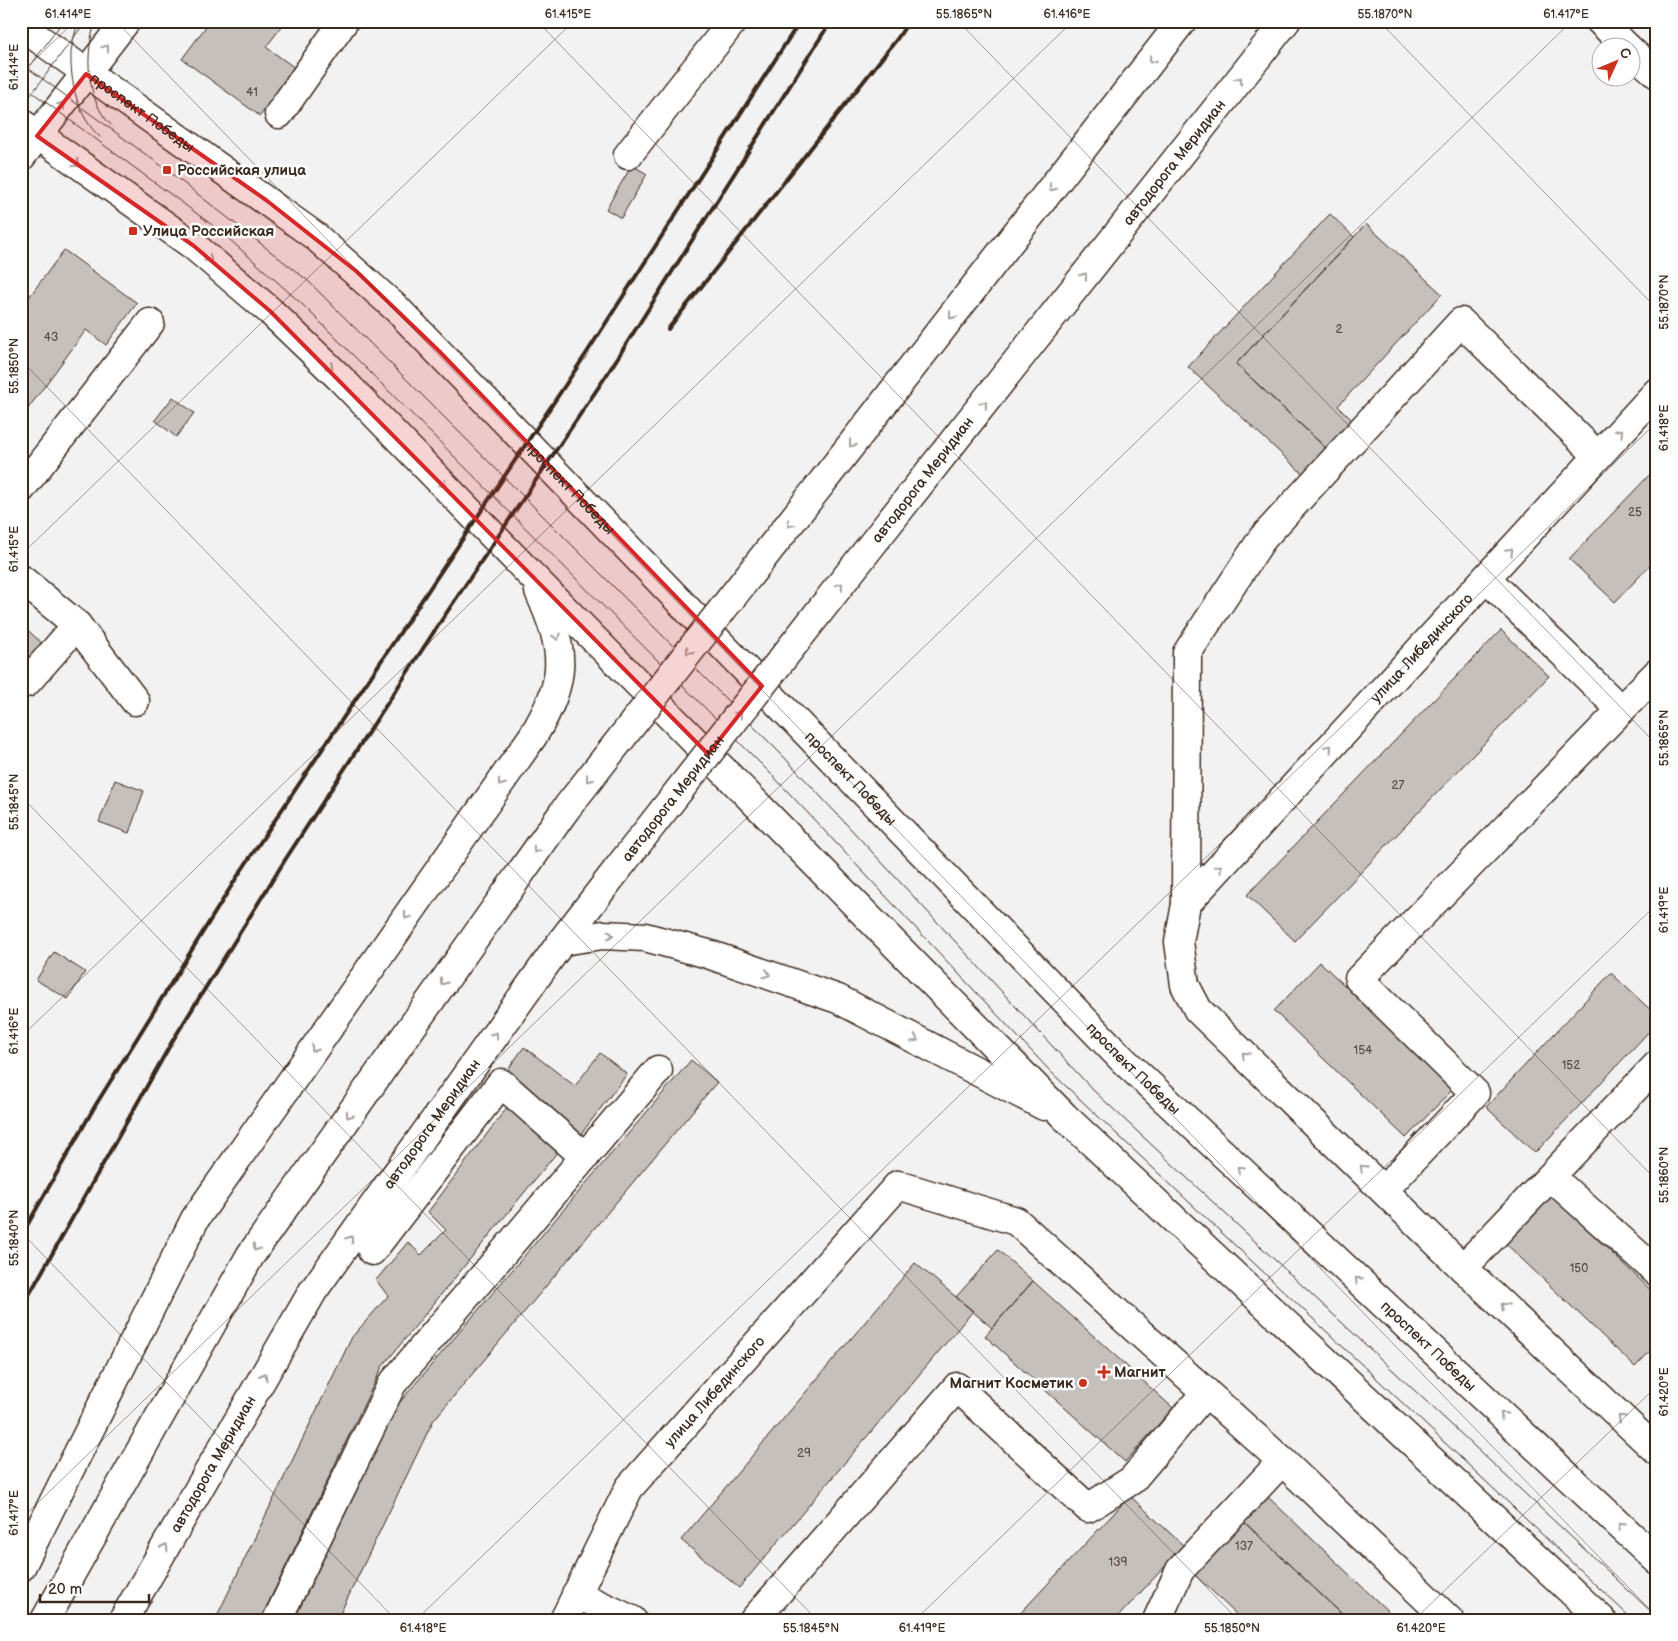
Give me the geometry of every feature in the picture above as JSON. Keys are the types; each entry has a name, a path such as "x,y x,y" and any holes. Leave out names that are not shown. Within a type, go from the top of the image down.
{"main road":[{"path":"21,157 29,129 86,74 126,21"},
{"path":"279,114 344,21"},
{"path":"628,154 733,21"},
{"path":"45,1620 250,1256 564,810 1182,21"},
{"name":"автодорога Меридиан","path":"124,1620 313,1291 562,941 877,538 1286,21"},
{"path":"1600,21 1618,38"},
{"name":"проспект Победы","path":"25,29 315,236 397,309 1123,1060 1657,1560"},
{"path":"1640,59 1657,74"},
{"path":"29,129 194,246 270,311 340,377 532,576 1065,1117 1602,1620"},
{"path":"1598,456 1462,322 1262,539 1186,653 1186,904 1179,942 1185,985 1198,1010 1385,1189 1463,1268 1657,1452"},
{"path":"21,489 150,323"},
{"name":"улица Либединского","path":"1186,904 1657,392"},
{"path":"21,1567 194,1219 533,736 550,707 560,676 560,651 553,622 532,576"},
{"path":"1486,578 1621,710"},
{"path":"21,579 77,626 134,701"},
{"path":"26,683 77,626"},
{"path":"1385,1189 1475,1093 1359,979 1657,673"},
{"path":"562,941 603,935 645,937 708,954 838,999 1065,1117"},
{"path":"1463,1268 1657,1065"},
{"path":"277,1620 392,1384 658,1070"},
{"path":"372,1251 501,1084 585,1156"},
{"path":"1551,1177 1657,1272"},
{"name":"улица Либединского","path":"564,1620 629,1488 898,1185 1016,1221 1206,1392"},
{"path":"754,1620 957,1387 1088,1508 1132,1480 1206,1392 1282,1461 1449,1620"},
{"path":"1157,1620 1180,1570 1282,1461"},
{"path":"576,1594 632,1620"}],"highlighted area":[{"path":"86,74 266,200 356,271 439,351 762,686 708,754 270,311 194,246 37,136"}],"building":[{"path":"210,21 286,21 266,47 295,68 260,116 182,59"},
{"path":"632,165 647,174 621,218 606,209"},
{"path":"1330,214 1354,237 1236,364 1328,450 1304,475 1188,367"},
{"path":"1366,224 1442,294 1338,406 1354,422 1328,450 1236,364"},
{"path":"64,250 137,303 106,345 86,330 21,418 21,308"},
{"path":"173,397 194,413 176,437 155,420"},
{"path":"1657,467 1657,558 1615,602 1569,559"},
{"path":"21,624 46,647 21,675"},
{"path":"1501,630 1549,676 1295,941 1247,895"},
{"path":"115,780 144,791 129,833 99,822"},
{"path":"54,952 85,972 68,999 36,980"},
{"path":"1320,962 1453,1089 1406,1138 1274,1011"},
{"path":"1611,973 1657,1016 1657,1023 1535,1153 1486,1107"},
{"path":"524,1047 575,1086 600,1053 627,1074 581,1134 504,1075"},
{"path":"691,1060 717,1082 433,1421 337,1620 294,1620 399,1403"},
{"path":"508,1106 559,1150 382,1367 260,1620 215,1620 352,1337 388,1296 376,1280 408,1242 421,1255 446,1230 428,1212"},
{"path":"1548,1192 1657,1296 1657,1344 1635,1367 1502,1240"},
{"path":"998,1250 1033,1281 992,1328 956,1297"},
{"path":"915,1263 973,1311 739,1588 681,1540"},
{"path":"1033,1281 1173,1408 1125,1462 985,1336"},
{"path":"1266,1495 1397,1620 1348,1620 1242,1520"},
{"path":"1130,1496 1184,1546 1115,1620 1014,1620"},
{"path":"1242,1520 1348,1620 1242,1620 1192,1572"}],"tram line":[{"path":"21,79 63,21"},
{"path":"78,21 71,52 76,98 92,129 100,137"},
{"path":"21,108 86,21"},
{"path":"96,21 92,33 89,61 92,90 96,103 111,125"},
{"path":"21,63 167,170 307,280 784,757 1093,1090 1657,1617"},
{"path":"21,84 219,230 302,304 773,776 1051,1072 1633,1620"}],"railway":[{"path":"21,1236 95,1106 237,877 586,354 800,21"},
{"path":"21,1309 173,1040 285,860 439,624 606,376 831,21"},
{"path":"668,329 897,39 909,21"}],"place":[{"name":"Российская улица","path":"167,170"},
{"name":"Улица Российская","path":"133,231"},
{"name":"Магнит","path":"1104,1372"},
{"name":"Магнит Косметик","path":"1083,1383"}]}
